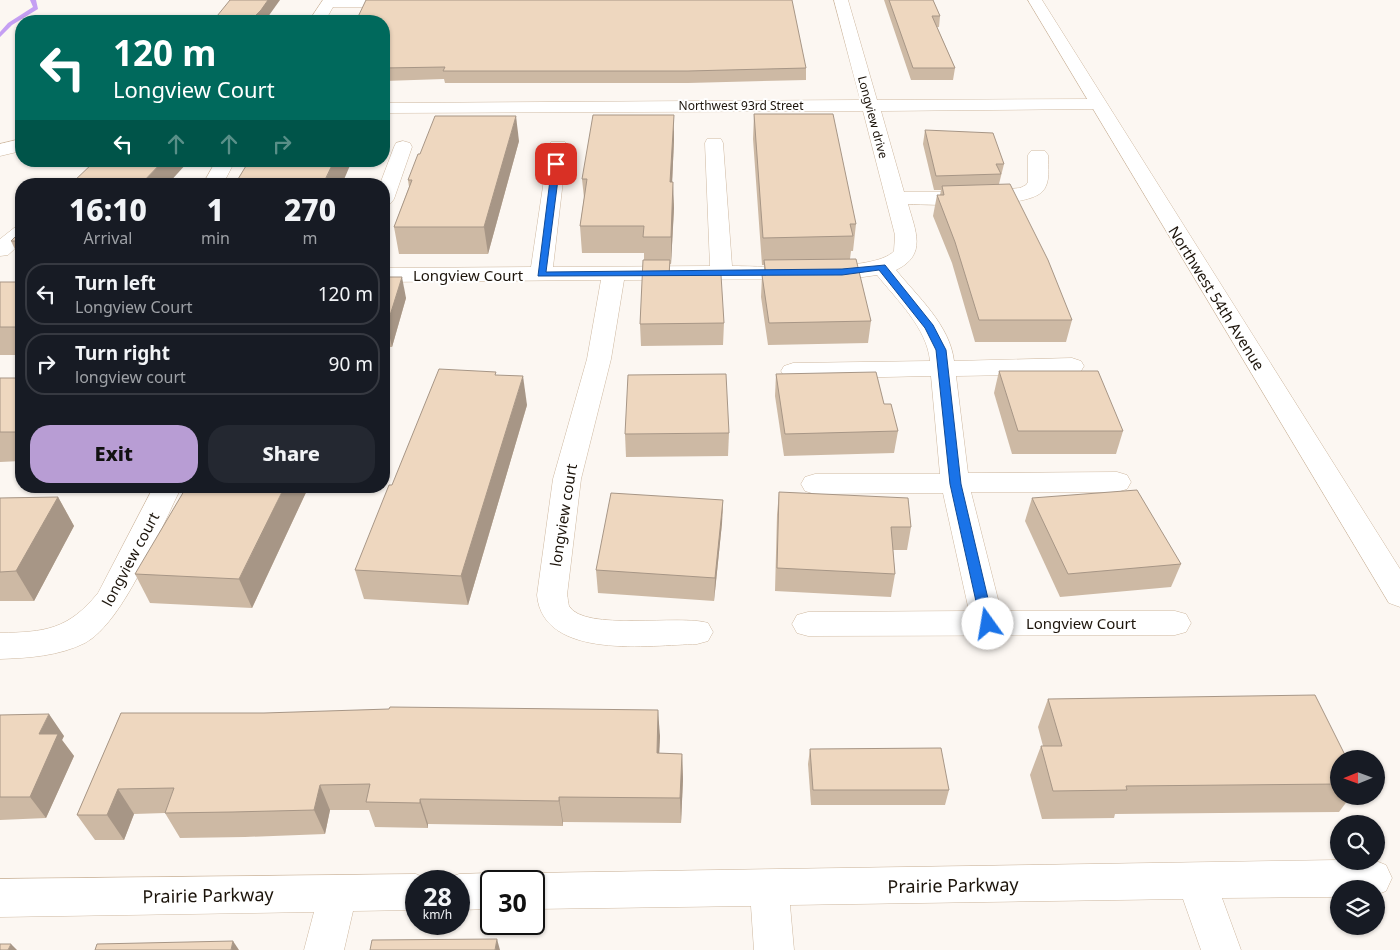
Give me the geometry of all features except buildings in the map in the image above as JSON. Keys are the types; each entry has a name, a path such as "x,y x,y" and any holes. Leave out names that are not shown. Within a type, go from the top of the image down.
{"street":[{"name":"Longview drive","path":"841,0 906,234"},
{"name":"Northwest 54th Avenue","path":"1035,0 1400,595"},
{"path":"321,15 330,1 417,2"},
{"name":"Northwest 93rd Street","path":"390,108 1098,104"},
{"path":"714,143 721,273"},
{"path":"0,150 15,146"},
{"name":"longview court","path":"541,274 558,146"},
{"path":"390,182 403,147"},
{"path":"895,198 1003,197 1030,192 1036,187 1038,178 1038,154"},
{"path":"216,178 222,167"},
{"name":"Longview Court","path":"390,275 842,272 882,267 896,260 905,251 906,234"},
{"path":"0,250 15,237"},
{"path":"882,267 930,327 941,350 955,484 988,624"},
{"name":"longview court","path":"613,274 599,359 567,479 552,595 554,609 565,622 580,630 597,632 698,632"},
{"path":"793,371 1072,366"},
{"path":"815,484 1117,482"},
{"name":"longview court","path":"0,646 38,645 55,642 79,632 98,617 110,601 164,493"},
{"name":"Longview Court","path":"808,624 1175,623"},
{"name":"Prairie Parkway","path":"545,891 1373,878"},
{"path":"1196,881 1221,950"},
{"path":"769,888 774,950"},
{"name":"Prairie Parkway","path":"0,898 405,892"},
{"path":"324,950 338,894"}],"waterway":[{"path":"25,15 36,8 33,0"},
{"path":"0,35 15,21"}],"route":[{"path":"556,164 541,274 842,272 882,267 930,327 941,350 955,484 988,624"}]}
